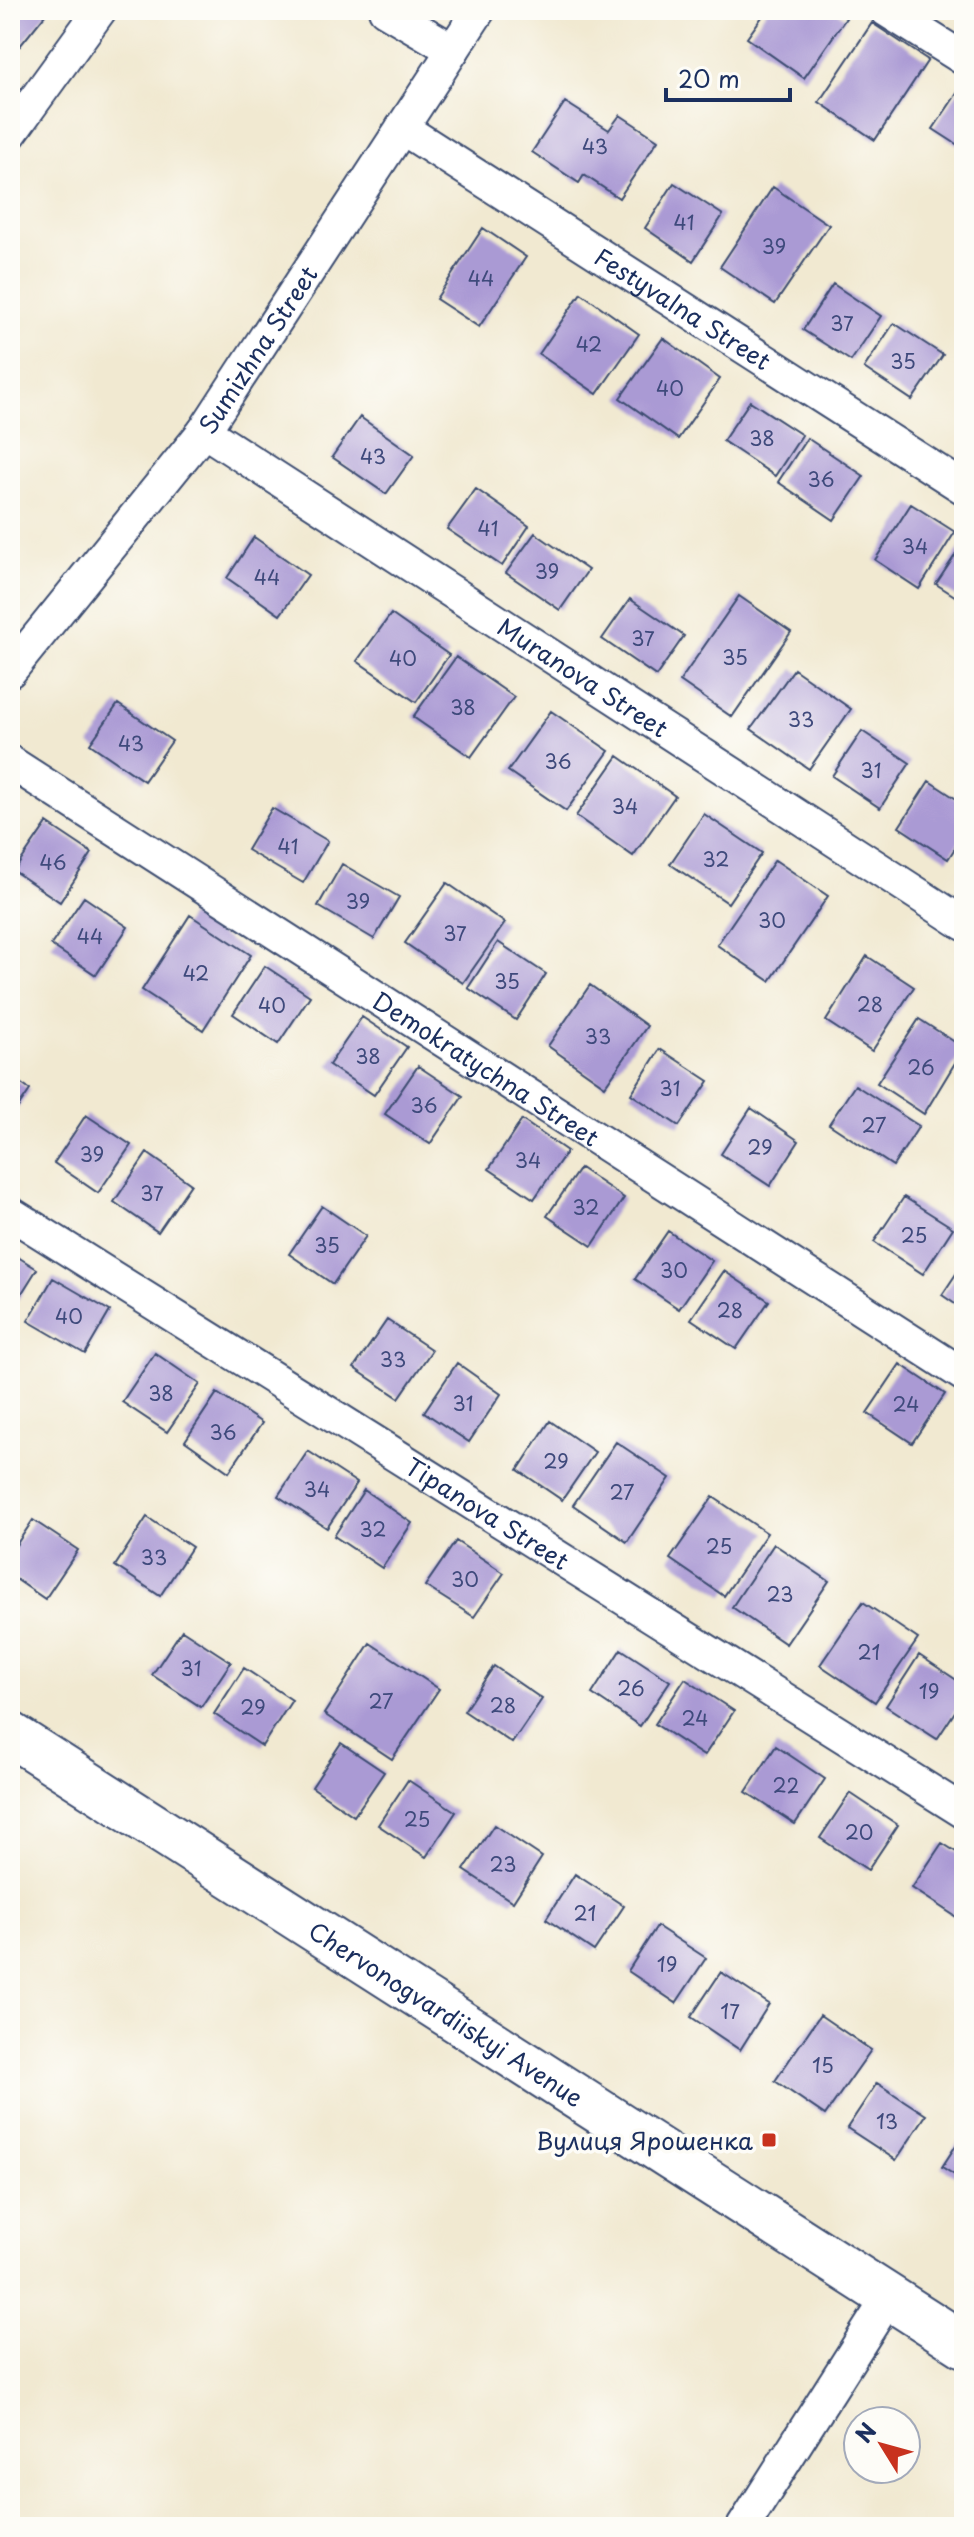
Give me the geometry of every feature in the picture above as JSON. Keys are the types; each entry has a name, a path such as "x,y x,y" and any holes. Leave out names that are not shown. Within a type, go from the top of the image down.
{"main road":[{"name":"Chervonogvardiiskyi Avenue","path":"10,1734 964,2345"}],"street":[{"path":"10,134 100,10"},
{"path":"385,10 453,50"},
{"name":"Sumizhna Street","path":"10,671 204,431 479,10"},
{"path":"886,10 964,59"},
{"name":"Festyvalna Street","path":"402,128 964,488"},
{"name":"Muranova Street","path":"204,431 964,924"},
{"name":"Demokratychna Street","path":"10,762 964,1375"},
{"name":"Tipanova Street","path":"10,1213 964,1812"},
{"path":"743,2527 889,2297"}],"building":[{"path":"10,10 49,10 20,46 10,38"},
{"path":"767,10 834,10 846,18 804,78 747,38"},
{"path":"872,23 928,60 875,140 819,102"},
{"path":"964,83 964,149 933,129"},
{"path":"565,102 609,130 620,115 658,140 619,198 584,175 579,183 532,152"},
{"path":"674,183 723,215 693,261 645,228"},
{"path":"773,187 829,225 775,304 720,267"},
{"path":"483,228 526,257 479,327 436,299"},
{"path":"833,284 881,316 851,361 803,330"},
{"path":"581,293 639,334 597,394 539,354"},
{"path":"894,323 943,355 912,400 864,368"},
{"path":"663,338 720,379 678,439 620,398"},
{"path":"750,401 802,435 775,476 723,441"},
{"path":"360,417 414,455 386,494 332,457"},
{"path":"807,438 864,476 834,520 778,482"},
{"path":"476,489 529,526 502,566 447,529"},
{"path":"911,504 955,532 919,589 875,560"},
{"path":"535,533 588,570 560,610 506,573"},
{"path":"254,537 308,575 280,615 227,578"},
{"path":"964,542 964,602 936,584"},
{"path":"739,596 791,632 732,717 680,681"},
{"path":"630,599 684,636 656,676 602,639"},
{"path":"391,614 449,655 416,702 357,661"},
{"path":"456,657 514,697 471,757 413,717"},
{"path":"794,669 851,709 809,769 751,729"},
{"path":"118,704 172,741 144,781 90,744"},
{"path":"551,711 609,751 566,811 508,771"},
{"path":"862,731 910,763 880,808 832,776"},
{"path":"618,756 675,796 633,856 576,816"},
{"path":"929,781 964,804 964,834 948,859 899,827"},
{"path":"272,808 328,841 303,883 247,850"},
{"path":"704,814 762,853 728,903 670,864"},
{"path":"47,823 92,853 60,902 14,871"},
{"path":"775,860 828,896 770,981 717,945"},
{"path":"342,864 399,897 374,939 318,906"},
{"path":"447,883 505,923 463,983 405,943"},
{"path":"84,897 128,927 96,975 51,945"},
{"path":"190,915 251,955 203,1030 142,990"},
{"path":"498,942 546,974 516,1020 468,988"},
{"path":"867,956 914,987 872,1051 826,1021"},
{"path":"265,966 310,996 278,1044 233,1014"},
{"path":"590,985 647,1026 605,1086 548,1046"},
{"path":"362,1017 407,1047 374,1095 329,1065"},
{"path":"919,1019 964,1048 924,1114 877,1083"},
{"path":"660,1049 709,1081 679,1126 631,1094"},
{"path":"418,1066 463,1096 430,1144 385,1114"},
{"path":"10,1076 30,1090 10,1119"},
{"path":"855,1085 919,1126 893,1166 829,1124"},
{"path":"751,1108 799,1141 770,1186 721,1154"},
{"path":"86,1115 131,1145 98,1193 54,1163"},
{"path":"522,1120 567,1151 534,1199 489,1169"},
{"path":"147,1153 191,1184 158,1232 114,1202"},
{"path":"580,1168 624,1198 592,1246 547,1216"},
{"path":"904,1197 953,1228 923,1274 874,1242"},
{"path":"322,1206 366,1236 333,1284 289,1254"},
{"path":"668,1231 712,1261 679,1309 635,1279"},
{"path":"10,1252 37,1269 10,1312"},
{"path":"964,1262 964,1310 942,1295"},
{"path":"724,1271 769,1301 736,1349 691,1319"},
{"path":"53,1278 110,1311 85,1354 28,1321"},
{"path":"387,1320 432,1350 399,1398 354,1368"},
{"path":"155,1353 200,1384 167,1432 122,1402"},
{"path":"457,1363 501,1394 469,1442 424,1412"},
{"path":"900,1364 945,1394 912,1443 867,1413"},
{"path":"217,1393 262,1423 229,1472 185,1441"},
{"path":"550,1421 595,1452 562,1500 518,1470"},
{"path":"616,1442 670,1478 627,1542 573,1505"},
{"path":"308,1451 357,1483 327,1528 278,1496"},
{"path":"364,1490 412,1523 382,1568 334,1536"},
{"path":"713,1497 767,1533 724,1596 670,1559"},
{"path":"147,1517 192,1547 160,1596 115,1566"},
{"path":"33,1520 78,1550 45,1599 10,1575 10,1554"},
{"path":"456,1541 504,1573 474,1617 425,1586"},
{"path":"774,1544 829,1581 786,1644 732,1607"},
{"path":"863,1602 918,1639 875,1702 820,1665"},
{"path":"182,1630 231,1662 201,1707 152,1675"},
{"path":"370,1643 439,1689 392,1759 324,1714"},
{"path":"621,1649 670,1681 640,1726 592,1694"},
{"path":"919,1655 964,1685 964,1698 937,1739 886,1706"},
{"path":"494,1666 542,1699 512,1743 464,1711"},
{"path":"244,1668 292,1700 262,1746 214,1714"},
{"path":"685,1679 734,1711 704,1756 655,1724"},
{"path":"341,1743 384,1772 354,1816 312,1787"},
{"path":"776,1746 825,1779 795,1824 746,1792"},
{"path":"408,1780 456,1812 426,1857 378,1825"},
{"path":"850,1793 898,1825 868,1870 820,1838"},
{"path":"494,1825 542,1857 513,1902 464,1870"},
{"path":"942,1843 964,1857 964,1915 961,1920 912,1888"},
{"path":"575,1874 624,1906 594,1951 546,1919"},
{"path":"657,1926 706,1958 676,2003 628,1971"},
{"path":"721,1972 769,2004 740,2050 691,2017"},
{"path":"820,2015 871,2050 825,2115 775,2081"},
{"path":"877,2083 926,2115 896,2160 847,2128"},
{"path":"964,2133 964,2181 942,2167"}],"place":[{"name":"Вулиця Ярошенка","path":"769,2140"}]}
